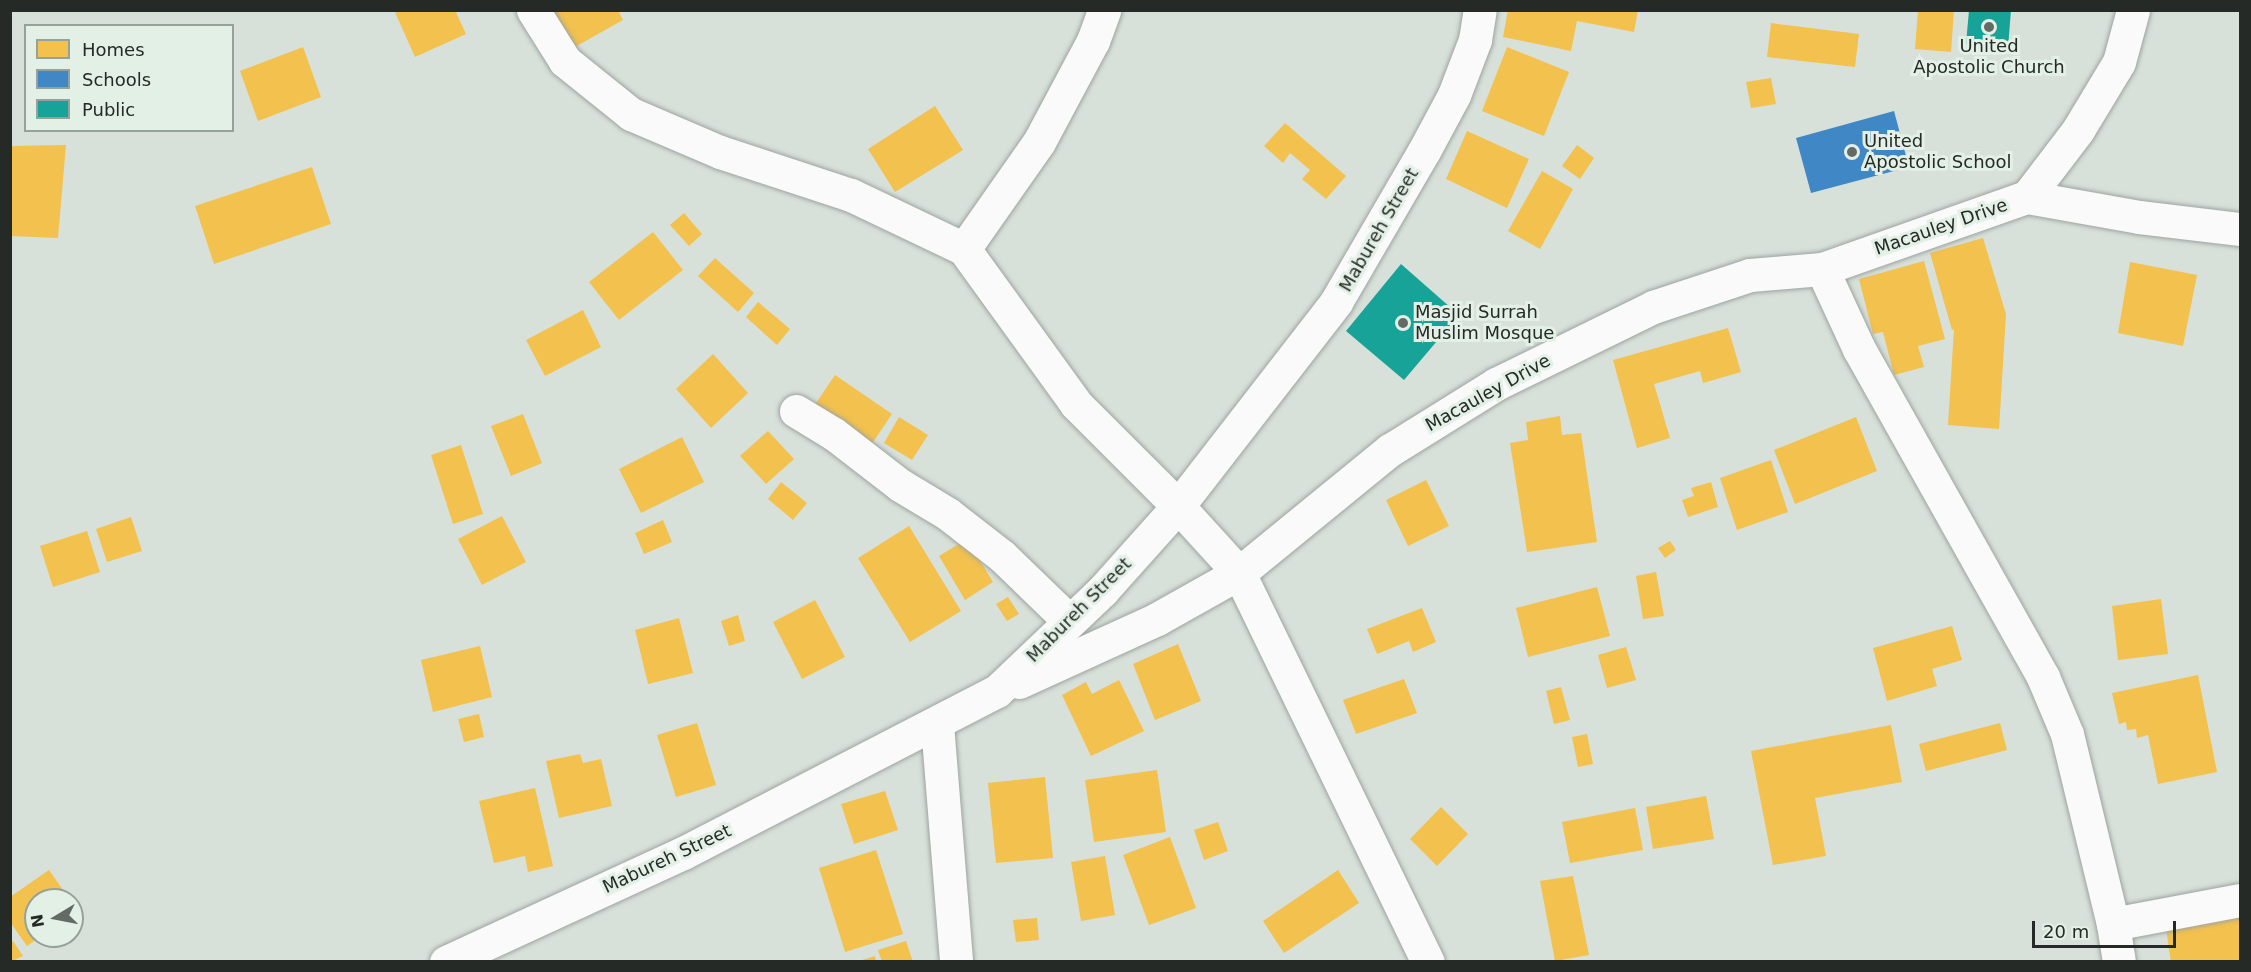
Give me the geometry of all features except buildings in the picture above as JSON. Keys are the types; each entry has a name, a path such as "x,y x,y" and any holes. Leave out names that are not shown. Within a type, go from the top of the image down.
{"street":[{"path":"533,10 565,61 632,114 720,152 851,195 964,249 1076,404 1178,506 1239,573 1428,962"},
{"path":"964,249 1039,142 1093,41 1104,10"},
{"name":"Mabureh Street","path":"447,962 683,853 997,692 1102,590 1178,506 1336,302 1425,150 1454,94 1475,40 1480,10"},
{"path":"2027,197 2078,130 2119,62 2133,10"},
{"name":"Macauley Drive","path":"997,692 1157,619 1239,573 1390,450 1496,384 1653,307 1750,275 1822,269 2027,197 2139,216 2241,229"},
{"path":"1822,269 1859,349 2043,677 2067,734 2114,924 2119,962"},
{"path":"796,411 834,434 900,485 948,514 1002,556 1069,621"},
{"path":"937,724 956,962"},
{"path":"2114,924 2241,900"}],"place":[{"name":"United Apostolic Church","path":"1989,27"},
{"name":"United Apostolic School","path":"1852,152"},
{"name":"Masjid Surrah Muslim Mosque","path":"1403,323"}]}
